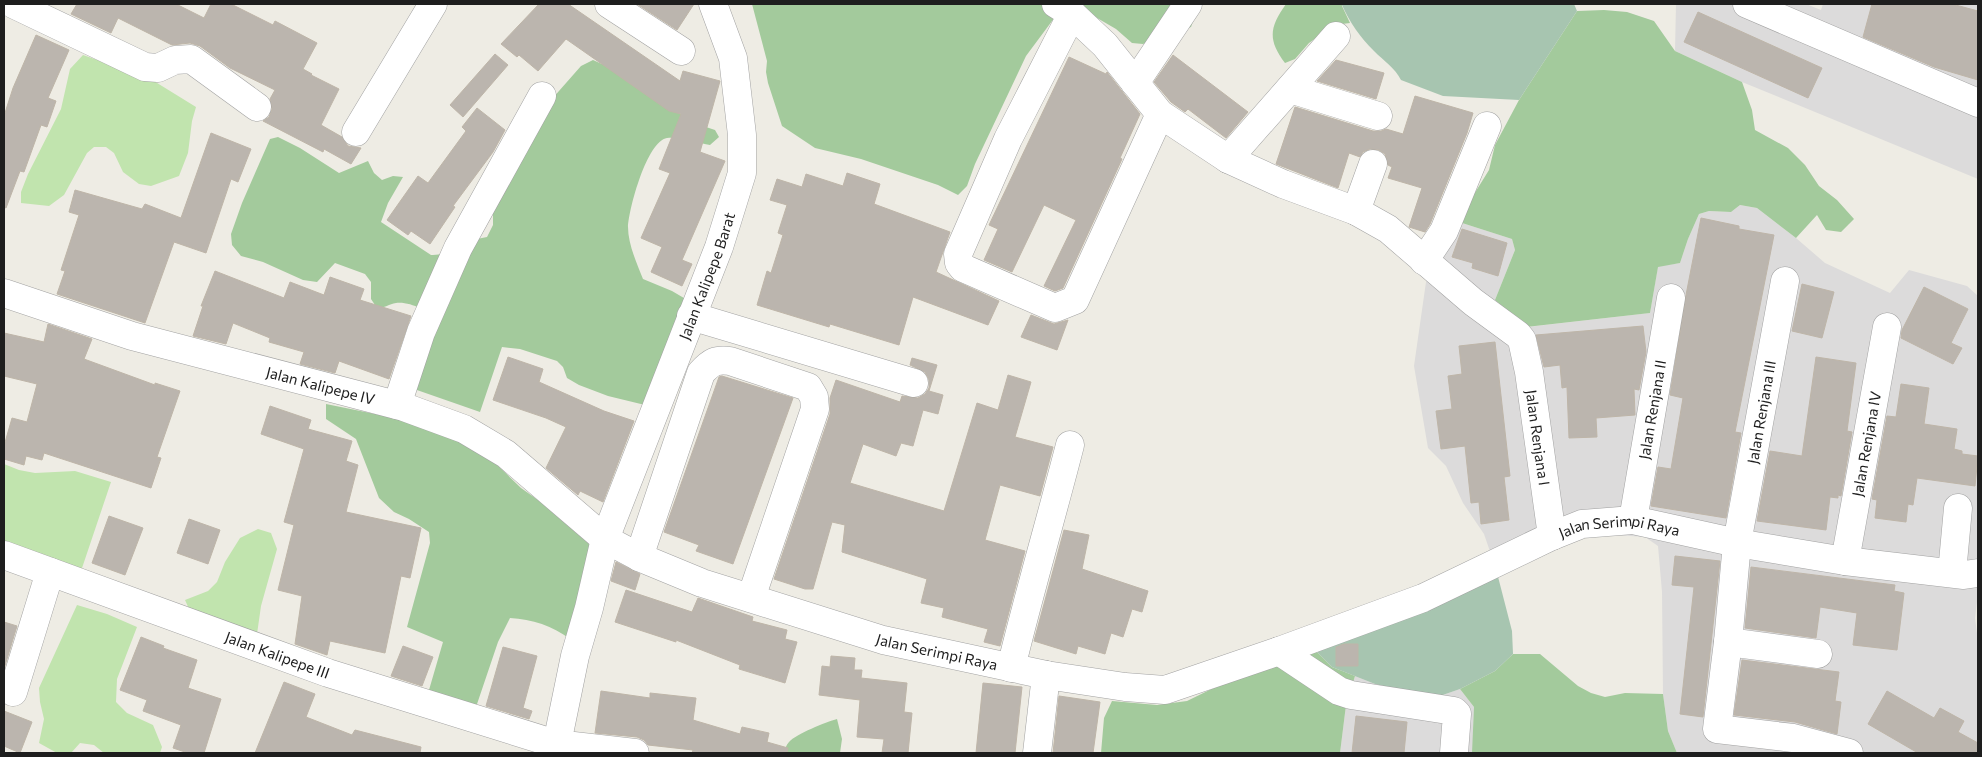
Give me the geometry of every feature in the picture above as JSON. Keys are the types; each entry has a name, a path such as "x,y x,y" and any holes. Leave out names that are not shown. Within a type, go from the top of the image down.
{"street":[{"path":"13,4 146,67 158,68 175,60 191,59 256,107"},
{"path":"356,132 434,4"},
{"path":"609,4 681,50"},
{"name":"Jalan Kalipepe Barat","path":"605,539 690,316 719,247 742,173 742,135 733,58 713,4"},
{"path":"1135,83 1188,4"},
{"path":"1747,4 1978,103"},
{"path":"1160,114 1075,300 1055,308 963,268 959,263 958,254 1064,9 1105,44 1160,114 1228,159 1283,184 1356,211 1388,229 1406,242 1424,261 1444,231 1487,126"},
{"path":"1228,159 1336,36"},
{"path":"1290,89 1378,116"},
{"path":"397,405 421,332 458,248 542,96"},
{"path":"1356,211 1373,164"},
{"name":"Jalan Renjana I","path":"1424,261 1474,302 1514,330 1522,340 1529,372 1552,536"},
{"name":"Jalan Renjana III","path":"1785,281 1737,543 1728,642 1717,729 1793,738 1849,753"},
{"name":"Jalan Kalipepe IV","path":"4,293 132,336 397,405 464,429 506,454 605,539"},
{"name":"Jalan Renjana II","path":"1633,520 1671,298"},
{"path":"690,316 914,383"},
{"name":"Jalan Renjana IV","path":"1845,561 1888,327"},
{"path":"639,557 701,373 710,363 720,360 730,361 808,387 814,397 815,409 751,598"},
{"path":"1011,668 1025,607 1070,445"},
{"path":"1958,508 1965,573"},
{"name":"Jalan Serimpi Raya","path":"605,539 639,557 702,583 883,640 1046,675 1125,687 1166,690 1423,598 1552,536 1582,524 1633,520 1737,543 1845,561 1965,573"},
{"path":"556,749 575,656 589,608 605,539"},
{"name":"Jalan Kalipepe III","path":"4,555 328,673 556,749 635,753"},
{"path":"13,692 50,572"},
{"path":"1728,642 1818,654"},
{"path":"1279,651 1339,691 1351,695 1454,711 1457,714 1454,753"},
{"path":"1036,753 1046,675"}],"shaded area":[{"path":"1676,4 1806,4 1821,10 1823,4 1978,4 1978,179 1742,82 1675,51"},
{"path":"1740,205 1757,208 1825,263 1890,293 1909,270 1967,286 1978,296 1978,594 1975,618 1978,641 1978,753 1677,753 1668,731 1663,694 1662,592 1658,546 1645,537 1616,535 1584,536 1496,569 1484,534 1463,503 1446,466 1428,448 1414,366 1426,282 1459,222 1512,239 1515,250 1495,300 1527,327 1650,313 1658,266 1680,263 1699,214 1709,211 1731,212"},
{"path":"1355,676 1375,684 1434,698 1460,689 1474,707 1473,753 1340,753 1346,705"}],"green space":[{"path":"752,4 1072,4 1052,21 1026,56 975,164 967,186 958,195 938,185 861,159 815,148 782,126 768,83 767,61"},
{"path":"1073,4 1202,4 1191,27 1143,44 1132,43 1116,29"},
{"path":"1286,4 1343,4 1342,6 1350,23 1334,25 1309,43 1295,59 1285,63 1275,47 1273,33 1274,26"},
{"path":"1343,4 1574,4 1577,11 1519,100 1443,96 1401,80 1360,35 1348,18"},
{"path":"1604,10 1627,12 1654,21 1675,51 1742,82 1752,110 1755,130 1788,148 1805,165 1819,186 1837,200 1854,219 1841,232 1826,230 1817,215 1796,238 1757,208 1740,205 1731,212 1709,211 1699,214 1680,263 1658,267 1650,313 1526,327 1495,300 1515,250 1512,239 1459,222 1463,212 1489,170 1495,145 1519,100 1577,11"},
{"path":"83,55 149,78 196,107 192,121 188,153 179,176 151,186 139,184 123,172 114,153 106,147 94,147 87,153 64,195 49,206 21,203 21,192 28,174 61,109 70,69"},
{"path":"593,60 604,65 656,101 703,126 715,130 719,137 710,145 683,139 667,138 660,142 653,150 640,176 628,227 633,254 643,279 672,291 689,301 645,405 608,396 579,385 567,378 563,367 557,361 520,349 502,347 480,412 414,389 420,308 399,303 377,308 371,299 371,282 365,274 335,263 317,282 303,280 263,262 241,256 232,245 231,234 242,203 270,139 278,137 300,148 339,173 368,161 374,173 382,180 393,176 403,177 388,203 381,222 431,255 442,254 472,240 487,237 493,225 493,207 529,125 581,66"},
{"path":"326,404 434,426 488,456 521,488 538,500 588,543 597,555 570,639 557,630 542,624 510,618 498,642 476,707 429,690 443,642 407,627 430,543 429,532 394,512 379,498 356,439 326,419"},
{"path":"4,464 19,470 35,473 75,471 111,482 81,571 4,545"},
{"path":"258,529 271,533 277,549 261,606 257,634 190,611 185,600 208,591 217,582 225,562 240,538"},
{"path":"1496,569 1512,631 1513,654 1495,671 1460,689 1434,698 1375,684 1332,667 1311,646"},
{"path":"77,605 107,614 137,627 117,679 116,702 127,713 153,725 162,747 160,753 104,753 94,745 80,743 71,753 57,753 39,743 44,719 39,688"},
{"path":"1311,646 1332,667 1355,676 1346,705 1340,753 1101,753 1104,718 1112,701 1157,705 1187,701 1234,678"},
{"path":"1513,654 1540,654 1578,686 1591,693 1605,697 1625,693 1663,694 1668,731 1677,753 1472,753 1474,707 1460,689 1495,671"},
{"path":"837,719 842,739 840,753 783,753 788,743 798,735"}],"building":[{"path":"77,4 176,4 204,18 211,4 231,4 273,25 275,21 317,43 303,69 339,89 321,125 342,137 348,146 361,148 351,164 324,149 323,152 263,121 269,117 272,109 270,99 275,90 230,68 200,46 190,43 172,45 118,18 111,33 71,14"},
{"path":"539,4 568,4 680,81 683,71 720,81 700,152 725,161 682,260 692,264 682,286 651,272 662,247 641,238 670,173 659,169 681,114 669,111 566,39 538,71 519,55 517,57 501,44"},
{"path":"637,4 694,4 677,30"},
{"path":"1872,4 1952,4 1978,11 1978,80 1934,67 1863,37"},
{"path":"1698,12 1822,68 1808,98 1684,42"},
{"path":"36,35 69,50 48,98 56,101 47,127 41,125 24,172 20,171 6,208 4,207 4,116 13,88"},
{"path":"495,54 508,65 463,117 450,105"},
{"path":"1173,55 1248,112 1226,138 1188,109 1185,112 1171,102 1154,82"},
{"path":"1069,57 1106,74 1107,72 1140,114 1120,158 1122,159 1063,288 1055,291 1044,286 1076,220 1044,205 1012,272 984,260 998,229 989,225"},
{"path":"1336,60 1384,73 1376,99 1317,81"},
{"path":"1415,96 1473,113 1467,133 1425,232 1409,227 1422,188 1388,178 1392,167 1388,165 1385,154 1379,150 1370,149 1363,152 1360,157 1349,153 1338,188 1276,164 1295,107 1373,131 1386,129 1403,134"},
{"path":"477,108 505,130 493,152 453,206 455,207 430,244 411,231 408,235 387,220 418,176 428,183 466,131 462,127"},
{"path":"211,133 251,149 238,182 231,179 206,253 174,242 145,323 57,294 65,271 61,270 79,215 69,212 75,190 142,209 145,204 181,218"},
{"path":"847,173 880,184 874,204 950,232 936,272 999,301 988,325 913,297 899,345 830,324 829,327 757,305 767,271 771,273 783,235 778,233 787,205 770,200 777,179 802,187 806,174 843,186"},
{"path":"1701,218 1739,226 1739,229 1774,235 1735,432 1741,433 1726,518 1651,506 1658,467 1671,469 1683,398 1670,395"},
{"path":"1462,229 1507,243 1498,276 1472,268 1473,263 1452,257"},
{"path":"215,271 284,298 290,282 324,295 330,277 364,289 360,300 411,316 389,379 339,361 335,373 300,364 304,352 269,342 270,338 233,323 226,344 193,336 203,306 201,306"},
{"path":"1802,284 1834,292 1822,338 1792,331"},
{"path":"1924,287 1968,309 1951,343 1962,348 1953,364 1901,338 1902,330"},
{"path":"1031,315 1054,324 1068,320 1057,350 1021,337"},
{"path":"48,324 92,339 84,359 155,385 155,383 180,391 157,457 161,458 151,488 44,453 42,460 26,456 24,465 4,459 4,446 12,418 27,422 37,384 4,376 4,333 44,342"},
{"path":"1643,326 1646,352 1639,390 1634,389 1635,415 1596,418 1597,437 1569,438 1567,387 1562,388 1560,365 1544,367 1536,335"},
{"path":"1495,342 1510,476 1504,477 1509,520 1481,524 1479,502 1471,503 1465,446 1441,449 1436,411 1452,409 1448,376 1462,374 1459,346"},
{"path":"508,357 543,369 539,382 604,411 634,421 603,502 580,491 578,495 546,468 566,427 546,418 493,400"},
{"path":"1816,357 1856,363 1847,431 1852,432 1841,496 1838,495 1838,498 1830,497 1826,530 1757,521 1770,451 1802,456"},
{"path":"912,358 937,365 929,391 943,395 938,414 923,410 913,446 901,443 896,456 863,444 850,483 944,511 977,403 998,410 1008,375 1031,382 1015,437 1053,447 1040,496 1000,485 985,540 1025,551 1000,646 984,642 988,629 942,617 944,608 921,603 927,579 842,552 845,525 832,522 813,589 805,589 774,579 830,414 830,398 836,380 900,402 902,396 918,398 925,394 929,388 929,380 925,372 910,365"},
{"path":"722,376 793,398 733,564 696,551 699,545 664,532 719,377"},
{"path":"1901,384 1929,388 1924,424 1957,429 1954,449 1962,451 1962,454 1978,456 1975,486 1917,478 1913,505 1908,504 1906,522 1875,518 1877,500 1872,499 1887,416 1896,417"},
{"path":"270,406 311,420 308,429 352,441 346,461 358,465 346,512 421,528 410,578 401,576 385,653 330,641 327,655 295,644 302,596 278,590 294,525 284,522 304,449 261,434"},
{"path":"109,516 143,528 125,575 92,563"},
{"path":"189,519 220,530 208,564 177,553"},
{"path":"1064,530 1089,535 1082,569 1148,591 1142,612 1132,609 1123,637 1111,633 1105,654 1078,646 1076,654 1034,641"},
{"path":"1675,556 1720,561 1703,717 1680,714 1694,587 1672,585"},
{"path":"616,562 640,574 635,590 611,581"},
{"path":"1751,567 1895,585 1894,591 1904,593 1897,650 1853,645 1857,613 1820,607 1816,638 1745,628"},
{"path":"626,590 692,612 698,598 753,617 752,621 787,630 785,639 797,642 785,683 739,669 740,665 676,640 676,642 615,622"},
{"path":"4,622 17,626 4,669"},
{"path":"141,637 164,646 163,648 197,660 188,688 221,699 204,753 188,753 173,748 181,725 143,711 147,700 120,690"},
{"path":"1344,644 1358,644 1358,666 1336,666 1336,647"},
{"path":"403,646 433,657 422,686 391,676"},
{"path":"503,647 537,656 523,708 532,711 529,719 486,706"},
{"path":"831,656 855,658 854,670 862,670 861,678 907,683 904,712 912,713 908,753 882,753 884,739 857,737 860,700 819,695 822,666 830,667"},
{"path":"1742,660 1839,672 1835,701 1841,702 1837,734 1795,722 1734,715"},
{"path":"284,682 315,694 306,717 352,735 355,730 421,747 420,753 255,753"},
{"path":"983,683 1022,687 1015,753 976,753"},
{"path":"601,691 650,698 650,693 696,698 693,720 740,734 742,727 769,733 767,742 788,748 787,753 692,753 693,750 648,745 644,740 637,737 595,733"},
{"path":"1887,691 1934,718 1940,708 1964,721 1958,732 1978,743 1978,753 1918,753 1868,724"},
{"path":"1059,696 1100,702 1093,753 1053,753"},
{"path":"4,711 32,722 20,753 4,746"},
{"path":"1356,716 1407,722 1404,753 1352,753"}]}
